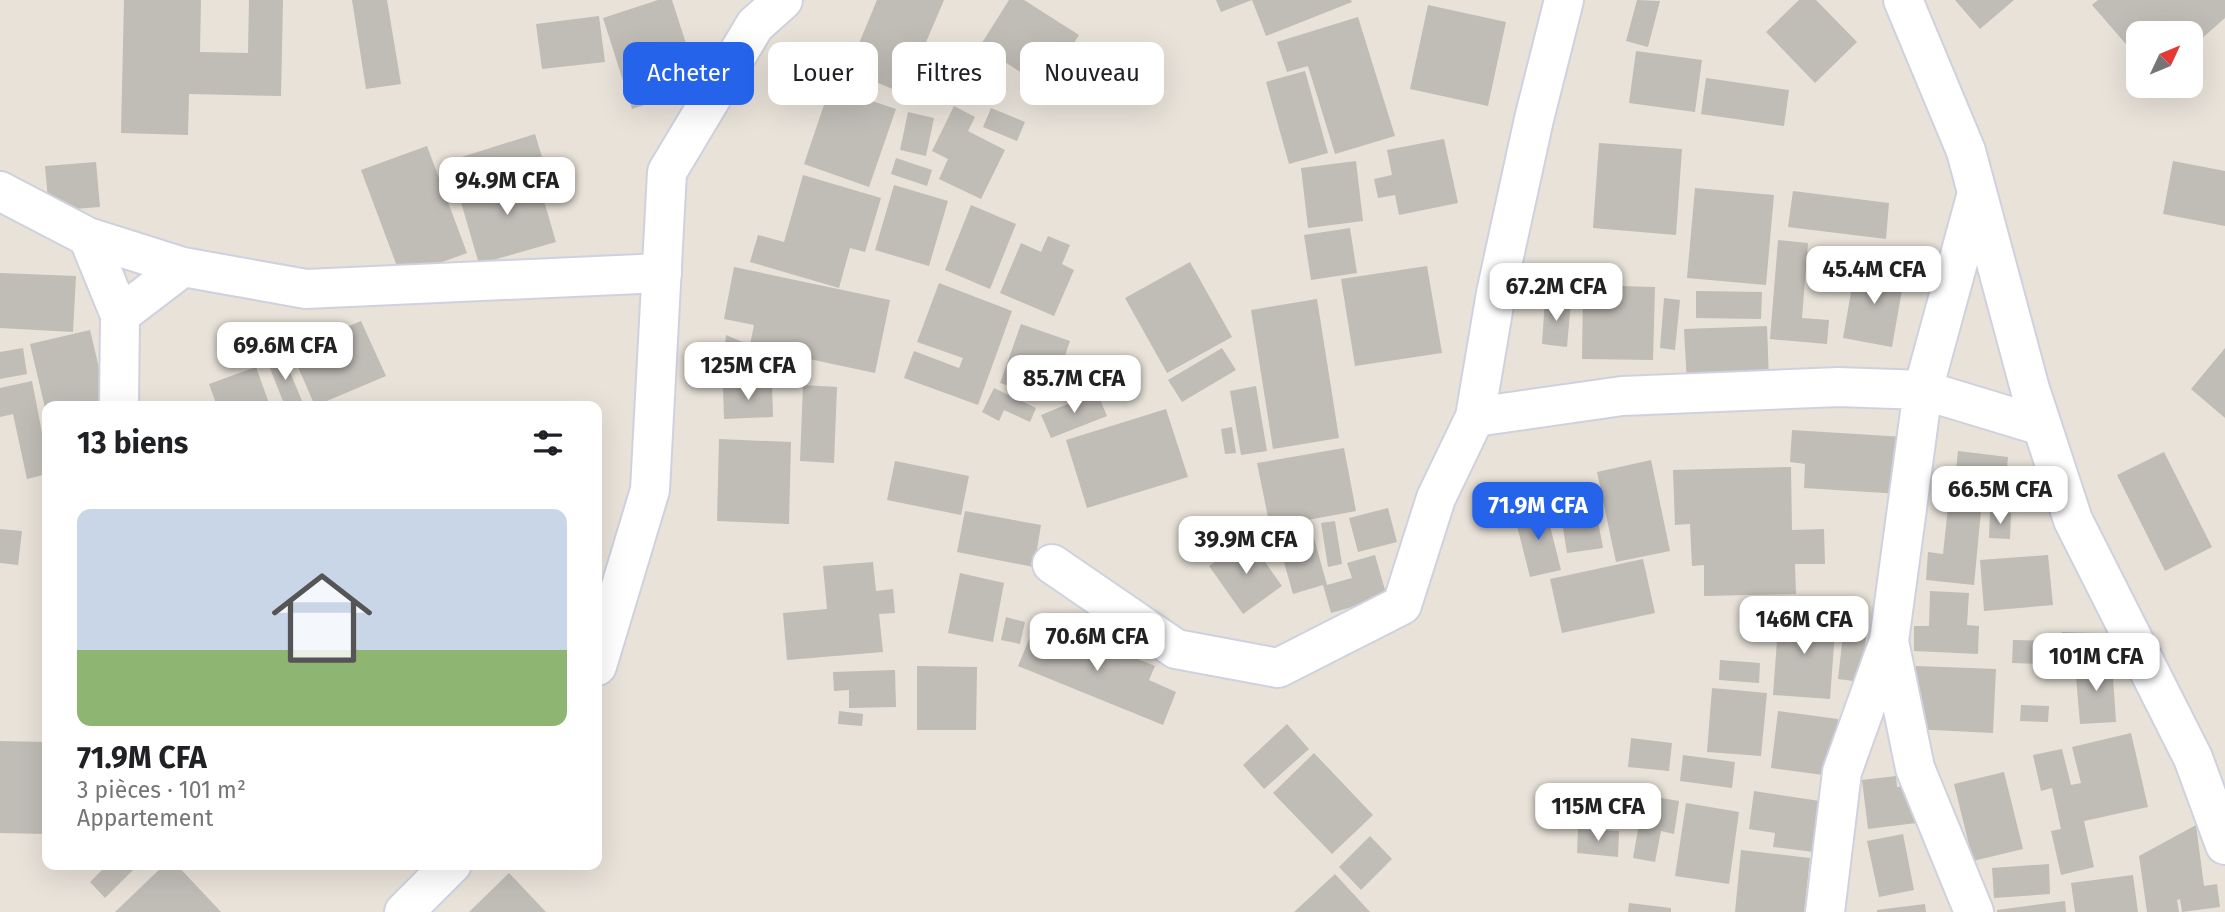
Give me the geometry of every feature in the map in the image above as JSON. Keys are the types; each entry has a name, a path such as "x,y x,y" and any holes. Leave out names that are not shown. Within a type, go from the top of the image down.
{"street":[{"path":"602,649 650,490 667,172 755,25 783,0"},
{"path":"1052,564 1176,649 1278,668 1402,605 1436,498 1475,417 1496,293 1564,0"},
{"path":"1903,0 1966,151 2030,389 2073,520 2193,758 2225,845"},
{"path":"0,191 88,237 183,267 306,289 662,273"},
{"path":"1825,912 1842,772 1889,641 1923,390 1977,193"},
{"path":"88,237 120,315 119,401"},
{"path":"120,315 183,267"},
{"path":"1475,417 1622,396 1838,387 1923,390 2042,426"},
{"path":"1889,641 1915,768 1974,912"},
{"path":"404,912 446,870"}],"building":[{"path":"124,0 201,0 200,52 248,53 249,0 283,0 281,96 189,94 188,135 121,133"},
{"path":"352,0 387,0 401,84 366,89"},
{"path":"658,0 672,0 686,42 623,42 623,81 603,18"},
{"path":"877,0 944,0 926,42 892,42 892,89 878,83 878,42 860,42"},
{"path":"1009,0 1024,0 1079,35 1075,42 1020,42 1020,72 1006,63 1006,42 983,42"},
{"path":"1216,0 1252,0 1221,12"},
{"path":"1252,0 1351,0 1352,2 1266,36"},
{"path":"1637,0 1660,1 1648,47 1626,41"},
{"path":"1799,0 1816,0 1857,42 1815,83 1766,32"},
{"path":"1955,0 2014,0 1980,29"},
{"path":"2098,0 2225,0 2225,18 2203,37 2203,21 2126,21 2126,44 2092,5"},
{"path":"1428,5 1506,22 1488,106 1410,89"},
{"path":"599,16 605,62 542,69 536,24"},
{"path":"1358,17 1395,136 1335,154 1308,66 1287,72 1277,42"},
{"path":"1636,51 1702,60 1695,112 1629,103"},
{"path":"1305,71 1328,153 1289,164 1266,82"},
{"path":"1706,78 1789,90 1784,126 1701,114"},
{"path":"878,103 896,109 869,187 804,164 824,105"},
{"path":"954,106 975,117 968,131 1005,150 981,199 939,179 948,159 932,151"},
{"path":"991,108 1025,122 1017,141 983,127"},
{"path":"908,112 934,118 926,156 900,150"},
{"path":"535,134 542,157 456,185 449,161"},
{"path":"1444,139 1458,203 1399,215 1395,195 1378,198 1374,179 1392,175 1387,150"},
{"path":"1599,143 1682,149 1676,235 1593,228"},
{"path":"427,146 467,253 401,277 361,170"},
{"path":"896,158 932,170 927,186 891,174"},
{"path":"1356,161 1363,221 1308,228 1301,168"},
{"path":"2173,161 2225,171 2225,226 2163,214"},
{"path":"96,162 100,207 49,211 45,166"},
{"path":"535,170 556,242 479,264 458,192"},
{"path":"803,175 881,198 865,252 850,248 839,288 750,262 758,235 784,242"},
{"path":"894,185 948,201 929,266 875,250"},
{"path":"1695,188 1774,195 1766,285 1687,278"},
{"path":"1793,191 1889,203 1886,239 1788,227"},
{"path":"971,205 1016,224 990,289 945,270"},
{"path":"1350,228 1357,273 1311,280 1304,235"},
{"path":"1048,236 1070,245 1062,264 1074,270 1054,316 1000,293 1021,243 1041,252"},
{"path":"1778,240 1808,243 1802,318 1829,320 1827,344 1770,339"},
{"path":"1190,262 1232,337 1167,373 1125,298"},
{"path":"1856,264 1905,273 1892,347 1843,338"},
{"path":"1427,266 1442,353 1355,366 1341,279"},
{"path":"734,267 890,300 875,373 809,359 806,375 706,378 698,370 708,351 724,353 726,335 750,345 754,325 724,319"},
{"path":"0,273 76,276 73,332 0,328"},
{"path":"939,283 1012,311 978,405 904,378 914,351 959,368 963,358 917,342"},
{"path":"1583,285 1655,287 1653,360 1582,359"},
{"path":"1696,291 1762,292 1761,319 1696,318"},
{"path":"1664,298 1680,300 1675,350 1660,348"},
{"path":"1317,299 1339,438 1273,449 1251,310"},
{"path":"1545,299 1571,301 1567,347 1542,344"},
{"path":"361,321 386,376 327,401 313,401 291,351"},
{"path":"1021,324 1070,341 1050,400 1000,383"},
{"path":"1767,326 1769,381 1687,384 1684,329"},
{"path":"90,330 107,401 43,401 30,344"},
{"path":"23,348 27,374 0,379 0,352"},
{"path":"1222,348 1236,370 1182,402 1168,380"},
{"path":"2225,348 2225,418 2191,389"},
{"path":"283,355 302,401 283,401 267,361"},
{"path":"256,367 268,401 215,401 209,384"},
{"path":"32,381 42,432 42,475 27,479 13,414 0,417 0,388"},
{"path":"772,385 773,417 724,419 723,386"},
{"path":"803,385 837,387 834,463 800,461"},
{"path":"1256,386 1267,451 1241,455 1230,391"},
{"path":"994,388 1036,408 1030,422 1004,410 999,421 982,412"},
{"path":"1097,392 1107,416 1051,438 1041,415"},
{"path":"1166,409 1188,477 1087,508 1066,440"},
{"path":"1232,427 1236,453 1225,454 1221,429"},
{"path":"1792,430 1904,437 1901,494 1804,488 1805,464 1790,462"},
{"path":"719,439 791,442 789,524 717,521"},
{"path":"1344,448 1356,511 1270,527 1257,463"},
{"path":"1958,451 2008,457 2003,506 1953,499"},
{"path":"2164,452 2212,547 2165,571 2117,475"},
{"path":"1651,460 1670,551 1616,562 1597,472"},
{"path":"895,461 969,476 961,515 887,500"},
{"path":"1791,467 1792,530 1824,529 1825,564 1795,564 1796,594 1704,596 1704,565 1692,566 1690,524 1675,525 1673,470"},
{"path":"1591,484 1603,548 1567,553 1557,490"},
{"path":"1545,506 1561,570 1530,577 1514,514"},
{"path":"1948,507 1981,511 1974,585 1926,580 1928,552 1943,554"},
{"path":"1388,508 1397,542 1358,552 1349,518"},
{"path":"965,511 1041,525 1034,567 957,552"},
{"path":"1990,512 2011,513 2010,539 1989,538"},
{"path":"1226,518 1238,535 1210,557 1197,540"},
{"path":"1335,521 1342,564 1328,567 1321,523"},
{"path":"1310,524 1327,585 1352,578 1347,563 1375,555 1387,597 1331,613 1323,585 1293,594 1276,534"},
{"path":"0,529 22,531 18,565 0,563"},
{"path":"1249,539 1282,586 1243,614 1209,566"},
{"path":"2048,555 2053,605 1984,611 1980,560"},
{"path":"1643,559 1655,613 1562,633 1550,579"},
{"path":"873,562 876,591 893,589 895,613 879,614 883,652 787,660 783,613 827,609 823,566"},
{"path":"960,573 1004,583 993,642 948,633"},
{"path":"1930,591 1969,593 1967,625 1979,626 1978,654 1914,651 1914,626 1929,626"},
{"path":"1779,613 1836,618 1830,699 1773,695"},
{"path":"1006,617 1025,622 1020,644 1001,640"},
{"path":"1845,617 1868,620 1861,682 1838,679"},
{"path":"1038,618 1076,633 1069,651 1101,664 1108,647 1155,666 1149,680 1176,692 1163,725 1018,666"},
{"path":"2062,632 2093,633 2092,655 2061,654"},
{"path":"2013,640 2047,641 2047,664 2012,663"},
{"path":"1720,660 1760,663 1759,683 1719,680"},
{"path":"2112,662 2116,722 2080,724 2075,665"},
{"path":"917,666 977,667 976,730 917,730"},
{"path":"1916,666 1996,669 1993,733 1913,729"},
{"path":"895,670 896,707 849,708 849,690 834,691 833,672"},
{"path":"1712,688 1767,693 1761,756 1707,752"},
{"path":"2021,705 2049,706 2048,722 2020,721"},
{"path":"839,711 863,714 862,726 838,724"},
{"path":"1778,711 1838,719 1831,776 1771,768"},
{"path":"1287,724 1309,749 1264,789 1243,765"},
{"path":"2131,733 2148,807 2084,821 2094,867 2061,875 2051,831 2061,829 2052,788 2041,791 2033,755 2062,749 2071,785 2081,783 2072,747"},
{"path":"1631,738 1672,743 1669,771 1628,767"},
{"path":"0,741 42,742 42,834 0,833"},
{"path":"1314,753 1373,815 1332,854 1273,793"},
{"path":"1683,755 1735,762 1732,788 1680,781"},
{"path":"2004,772 2023,849 1973,861 1954,784"},
{"path":"1896,776 1897,787 1911,785 1916,823 1868,829 1862,780"},
{"path":"1754,791 1820,801 1814,852 1773,847 1775,833 1749,829"},
{"path":"1644,795 1679,801 1674,834 1661,831 1655,862 1633,858"},
{"path":"1686,803 1739,812 1729,884 1675,876"},
{"path":"1582,809 1619,810 1618,824 1582,823"},
{"path":"2196,825 2204,886 2217,884 2220,907 2182,912 2180,899 2177,900 2179,912 2147,912 2139,856"},
{"path":"1578,829 1619,831 1618,857 1577,853"},
{"path":"1903,834 1914,890 1879,897 1867,841"},
{"path":"1370,836 1392,859 1361,890 1339,867"},
{"path":"1741,850 1810,858 1804,912 1735,912"},
{"path":"2049,864 2050,894 1994,898 1992,868"},
{"path":"102,870 133,870 105,898 90,882"},
{"path":"159,870 182,870 221,912 115,912"},
{"path":"509,873 546,912 469,912"},
{"path":"1335,874 1370,912 1294,912"},
{"path":"2133,875 2138,912 2075,912 2071,883"},
{"path":"2065,901 2066,912 1997,912 1997,910"},
{"path":"1629,903 1671,908 1671,912 1628,912"},
{"path":"1925,904 1926,912 1877,912 1877,910"}]}
